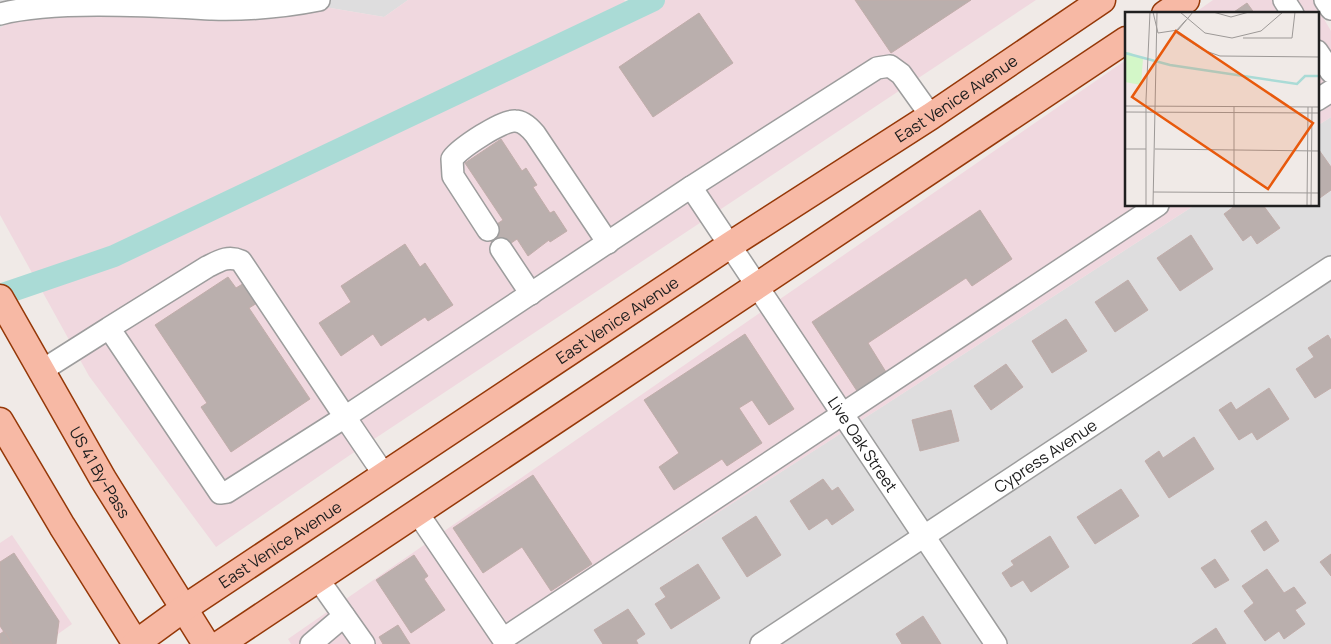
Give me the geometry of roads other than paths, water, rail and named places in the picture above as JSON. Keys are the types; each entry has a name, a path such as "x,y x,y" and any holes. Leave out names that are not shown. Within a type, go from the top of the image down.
{"main road":[{"name":"East Venice Avenue","path":"136,644 183,609 730,245 931,116 1102,0"},
{"path":"1168,12 1186,0"},
{"path":"220,644 1125,41"},
{"name":"US 41 By-Pass","path":"4,305 103,479 206,644"},
{"path":"0,421 66,534 136,644"}],"street":[{"path":"0,9 5,0"},
{"path":"0,14 28,5 62,1 237,9 269,8 319,0"},
{"path":"1284,0 1292,12"},
{"path":"1325,0 1331,9"},
{"path":"1318,52 1331,72"},
{"path":"109,328 220,493 227,492 345,417 691,188 877,68 890,66 901,74 931,116"},
{"path":"1318,99 1331,91"},
{"path":"488,230 453,176 452,159 494,128 514,120 521,122 534,134 608,243"},
{"name":"Live Oak Street","path":"691,188 996,644"},
{"path":"417,512 499,642 624,561 841,414 1156,206"},
{"path":"501,250 531,294"},
{"path":"41,371 207,267 224,259 233,258 241,261 385,476"},
{"name":"Cypress Avenue","path":"761,644 1331,267"},
{"path":"318,579 364,644"},
{"path":"311,644 344,616"}],"waterway":[{"path":"0,295 114,256 654,0"}]}
